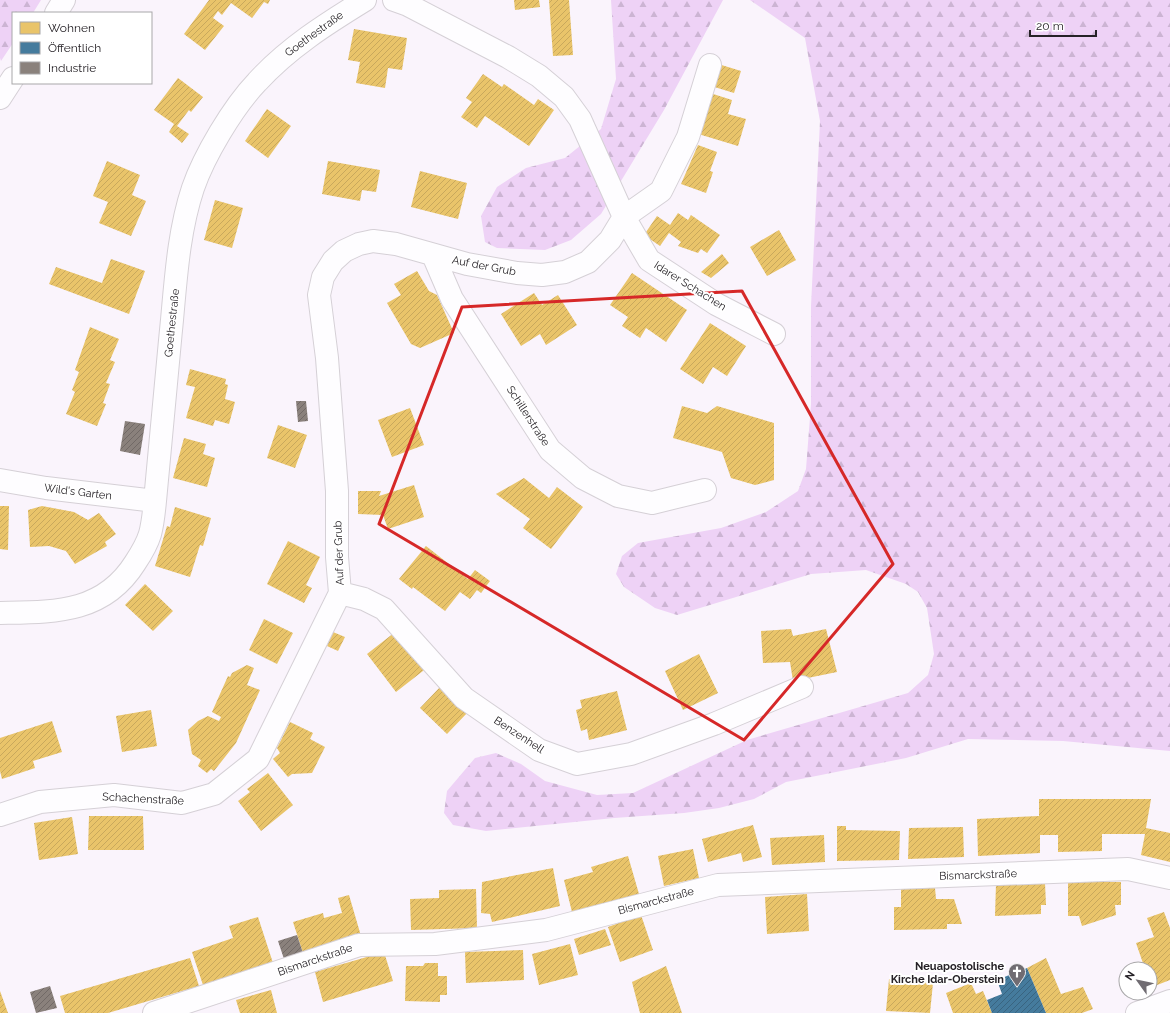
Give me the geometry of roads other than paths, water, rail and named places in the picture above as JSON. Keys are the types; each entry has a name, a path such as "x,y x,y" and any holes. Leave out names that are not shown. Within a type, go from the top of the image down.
{"street":[{"path":"57,12 64,0"},
{"name":"Goethestraße","path":"0,613 47,612 70,609 94,601 112,591 126,577 141,554 150,535 156,500 175,288 183,225 194,187 212,147 232,115 256,83 285,54 328,22 365,0"},
{"path":"394,0 408,5 508,57 539,76 564,97 580,119 624,217 661,191 688,137 710,65"},
{"path":"0,98 12,80"},
{"name":"Auf der Grub","path":"340,593 337,557 338,491 327,358 319,295 323,277 333,261 344,251 359,244 373,241 396,244 467,264 517,273 542,275 566,272 588,262 610,240 624,217"},
{"name":"Idarer Schachen","path":"624,217 649,260 716,304 774,334"},
{"name":"Schillerstraße","path":"432,255 452,299 550,450 583,478 618,496 652,503 705,490"},
{"name":"Wild's Garten","path":"0,480 46,488 156,500"},
{"name":"Benzenhell","path":"340,593 364,599 384,609 464,698 539,750 577,764 631,754 714,724 802,687"},
{"name":"Schachenstraße","path":"0,815 40,802 114,795 182,803 214,794 258,759 340,593"},
{"name":"Bismarckstraße","path":"154,1013 360,945 435,944 546,930 718,885 1128,869 1170,878"},
{"path":"1137,1013 1170,1000"}],"place":[{"name":"Neuapostolische Kirche Idar-Oberstein","path":"1017,987"}]}
